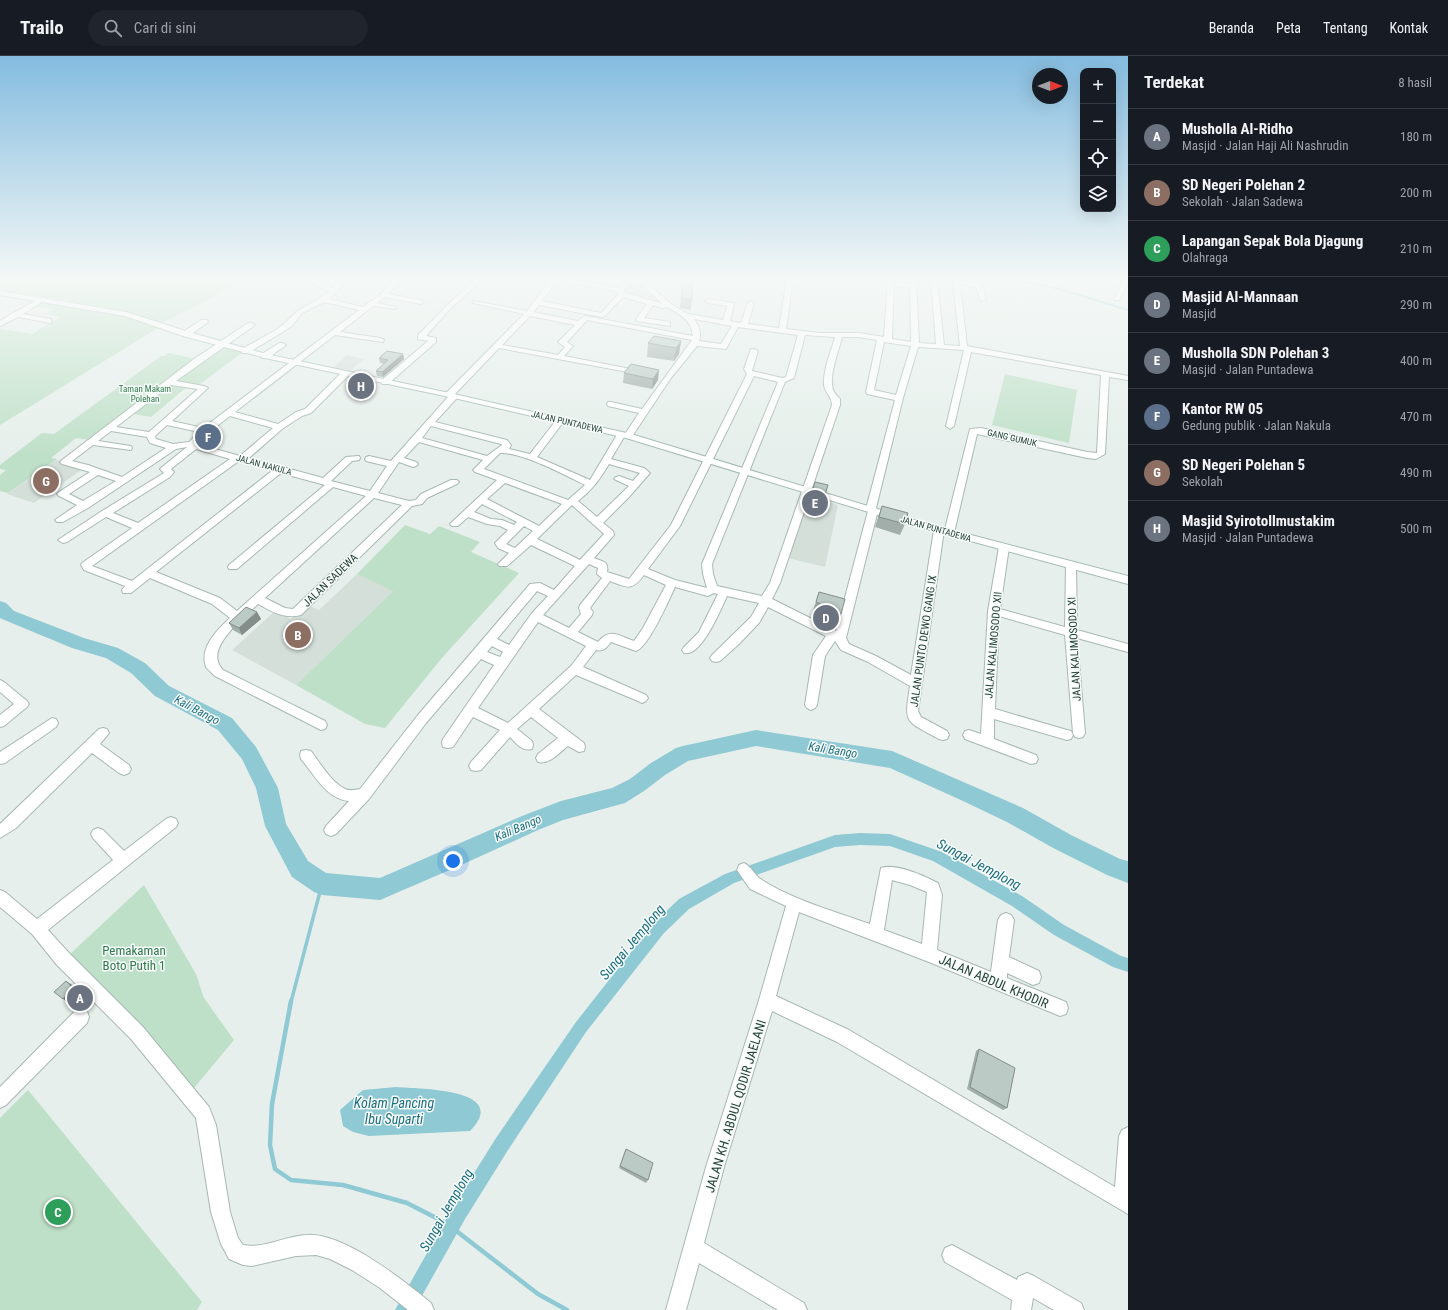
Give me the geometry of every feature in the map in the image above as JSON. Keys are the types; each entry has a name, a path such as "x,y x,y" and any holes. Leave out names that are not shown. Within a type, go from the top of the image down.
{"street":[{"name":"JALAN PUNTADEWA","path":"198,338 294,363 452,395 624,436 806,489 944,532 1128,580"},
{"path":"123,481 97,471 65,462 169,382 231,338"},
{"path":"245,351 268,338"},
{"path":"63,540 167,475 169,472 165,469 193,445 205,432 328,338"},
{"path":"364,338 380,340"},
{"path":"385,382 433,340 423,338"},
{"path":"320,725 219,673 212,666 211,656 215,643 219,635 256,599 368,500 370,494 395,461 417,439 452,395 506,338"},
{"path":"563,341 566,338"},
{"path":"679,338 721,348 725,347 730,338"},
{"path":"503,564 591,484 605,460 645,412 660,376 695,341 696,338"},
{"path":"754,351 748,369 751,374 782,381 790,378 801,338"},
{"path":"716,658 755,620 775,583 806,489 819,455 836,399 829,391 828,386 838,338"},
{"path":"872,338 915,345 966,348 1128,378"},
{"path":"810,705 819,655 836,637 872,510 899,398 915,345 915,338"},
{"path":"939,338 940,346"},
{"path":"950,426 966,348 964,338"},
{"path":"552,339 563,341 562,342 569,346 559,358"},
{"path":"884,339 870,392 899,398"},
{"path":"265,356 282,345"},
{"path":"498,346 660,376"},
{"path":"280,469 129,588 86,567 90,562 139,527 240,458 279,427 299,414 308,411 345,374"},
{"path":"530,540 584,562 603,566 602,574 630,584 675,526 751,374"},
{"name":"GANG GUMUK","path":"944,532 973,431 981,431 1087,455 1101,454 1105,374"},
{"path":"718,590 708,574 707,564 782,381"},
{"path":"150,435 204,388 169,382"},
{"path":"611,404 645,412"},
{"path":"228,413 279,427"},
{"path":"532,458 560,421"},
{"path":"166,422 205,432"},
{"path":"429,423 504,442 507,445 504,450"},
{"path":"108,428 150,435 154,441 173,447 193,445"},
{"path":"417,439 489,459"},
{"path":"90,442 128,448"},
{"name":"JALAN NAKULA","path":"193,445 370,494"},
{"path":"60,520 85,506 173,447"},
{"path":"448,743 536,616 609,535 609,533 598,522 570,502 478,470 497,452 504,450 532,458 591,484"},
{"path":"233,567 327,483 349,459 356,458"},
{"path":"368,459 413,464"},
{"path":"598,522 644,474 643,471 605,460"},
{"path":"85,506 62,494 97,471"},
{"path":"455,524 504,480"},
{"path":"619,480 635,485"},
{"name":"JALAN SADEWA","path":"256,599 286,613 292,614 296,612 409,504 418,502 424,496 454,482"},
{"path":"370,494 409,504"},
{"path":"481,500 539,530"},
{"path":"105,513 139,527"},
{"path":"467,513 490,522 502,523 515,529"},
{"path":"516,553 502,546 500,543 523,522"},
{"name":"JALAN PUNTO DEWO GANG IX","path":"944,532 912,711 914,718 922,724 944,735"},
{"name":"JALAN KALIMOSODO XII","path":"987,742 994,611 1004,548"},
{"name":"JALAN KALIMOSODO XI","path":"988,712 1073,734 1071,565"},
{"path":"642,570 672,583 708,592 718,590 766,601 836,637 845,647 872,659 917,684"},
{"path":"148,573 216,601 237,618"},
{"path":"570,634 586,615 587,612 584,608 608,577"},
{"path":"536,616 593,645 601,647 608,638 611,637 636,647 648,630 672,583"},
{"path":"331,830 364,795 422,719 534,587 540,586 555,595"},
{"path":"688,650 703,634 718,590"},
{"path":"994,611 1128,648"},
{"path":"490,640 511,651"},
{"path":"476,766 509,729 575,669 593,645"},
{"path":"479,653 503,664"},
{"path":"575,669 642,698"},
{"path":"0,685 23,704 0,722"},
{"path":"471,710 509,729 527,745"},
{"path":"531,710 579,747"},
{"path":"0,759 52,723"},
{"path":"0,832 11,824 103,733"},
{"path":"969,735 1031,759"},
{"path":"543,758 568,738"},
{"path":"91,745 124,769"},
{"path":"306,755 341,794 348,796 364,795"},
{"path":"37,930 171,823"},
{"path":"98,834 124,861"},
{"name":"JALAN ABDUL KHODIR","path":"876,934 886,873 897,875 928,886 933,888 935,895 929,954"},
{"name":"JALAN ABDUL KHODIR","path":"749,876 794,903 929,954 1060,1008"},
{"path":"0,897 37,930 63,959 137,1033 203,1113 207,1126 221,1215 228,1242 236,1252 244,1255 258,1256 292,1246 315,1245 358,1262 402,1292 423,1309"},
{"name":"JALAN KH. ABDUL QODIR JAELANI","path":"676,1310 736,1098 767,1000 794,903"},
{"path":"998,982 1006,920"},
{"path":"1000,961 1034,977"},
{"path":"767,1000 843,1036 1125,1203 1128,1136"},
{"path":"0,1099 81,1017"},
{"path":"693,1248 797,1310"},
{"path":"952,1255 1023,1303 1025,1284 1027,1283 1074,1310"}],"shaded area":[{"path":"347,355 364,359 349,372 332,369"},
{"path":"56,460 84,468 34,503 7,494"},
{"path":"809,495 838,505 825,567 788,558"},
{"path":"357,574 394,590 296,685 232,650 275,611 291,619 307,605 319,610"}],"green space":[{"name":"Taman Makam Polehan","path":"0,338 142,338 0,425"},
{"name":"Taman Makam Polehan","path":"219,346 243,352 196,387 188,386 151,417 127,413 90,440 76,438 51,458 57,459 8,493 0,491 0,475 6,470 0,469 0,465 42,433 54,434 161,356 165,356 169,353 199,360"},
{"path":"1005,374 1077,390 1069,443 992,425"},
{"path":"405,525 430,534 439,526 480,542 471,552 519,573 441,659 385,728 365,724 296,685 393,591 357,574"},
{"name":"Pemakaman Boto Putih 1","path":"144,885 196,974 204,998 234,1040 194,1088 69,955"},
{"path":"28,1090 202,1302 197,1310 0,1310 0,1118"}],"water":[{"name":"Kolam Pancing Ibu Suparti","path":"396,1087 440,1090 471,1099 479,1106 480,1117 470,1131 369,1136 353,1132 343,1126 340,1110 363,1090"}],"building":[{"path":"653,338 681,341 676,348 648,343"},
{"path":"387,351 403,354 382,372 376,371 388,360 379,358"},
{"path":"631,364 659,370 653,379 624,373"},
{"path":"815,482 828,485 825,495 812,492"},
{"path":"882,506 908,513 905,524 879,517"},
{"path":"819,592 845,599 841,614 816,602"},
{"path":"246,607 257,612 239,628 229,623"},
{"path":"66,981 73,988 63,999 54,992"},
{"path":"979,1049 1015,1068 1007,1108 970,1087"},
{"path":"626,1149 653,1163 648,1180 620,1166"}],"waterway":[{"name":"Kali Bango","path":"0,607 8,615 78,643 112,653 138,668 162,691 225,724 249,753 267,788 276,826 300,869 322,884 380,889 530,823 561,811 617,796 637,785 658,769 683,754 756,738 892,760 971,794 1015,815 1063,842 1115,868 1128,872"},
{"name":"Sungai Jemplong","path":"404,1310 459,1213 502,1144 581,1027 659,928 684,904 730,878 835,841 860,839 890,840 937,856 1017,901 1059,930 1118,962 1128,965"},
{"path":"291,1002 322,884"},
{"path":"291,1001 272,1104 270,1145 275,1169 291,1180 343,1185 407,1203 446,1223 538,1294 567,1310"}],"place":[{"name":"Masjid Syirotollmustakim","path":"361,386"},
{"name":"Kantor RW 05","path":"208,437"},
{"name":"SD Negeri Polehan 5","path":"46,481"},
{"name":"Musholla SDN Polehan 3","path":"815,503"},
{"name":"Masjid Al-Mannaan","path":"826,618"},
{"name":"SD Negeri Polehan 2","path":"298,635"},
{"name":"Musholla Al-Ridho","path":"80,998"},
{"name":"Lapangan Sepak Bola Djagung","path":"58,1212"}]}
